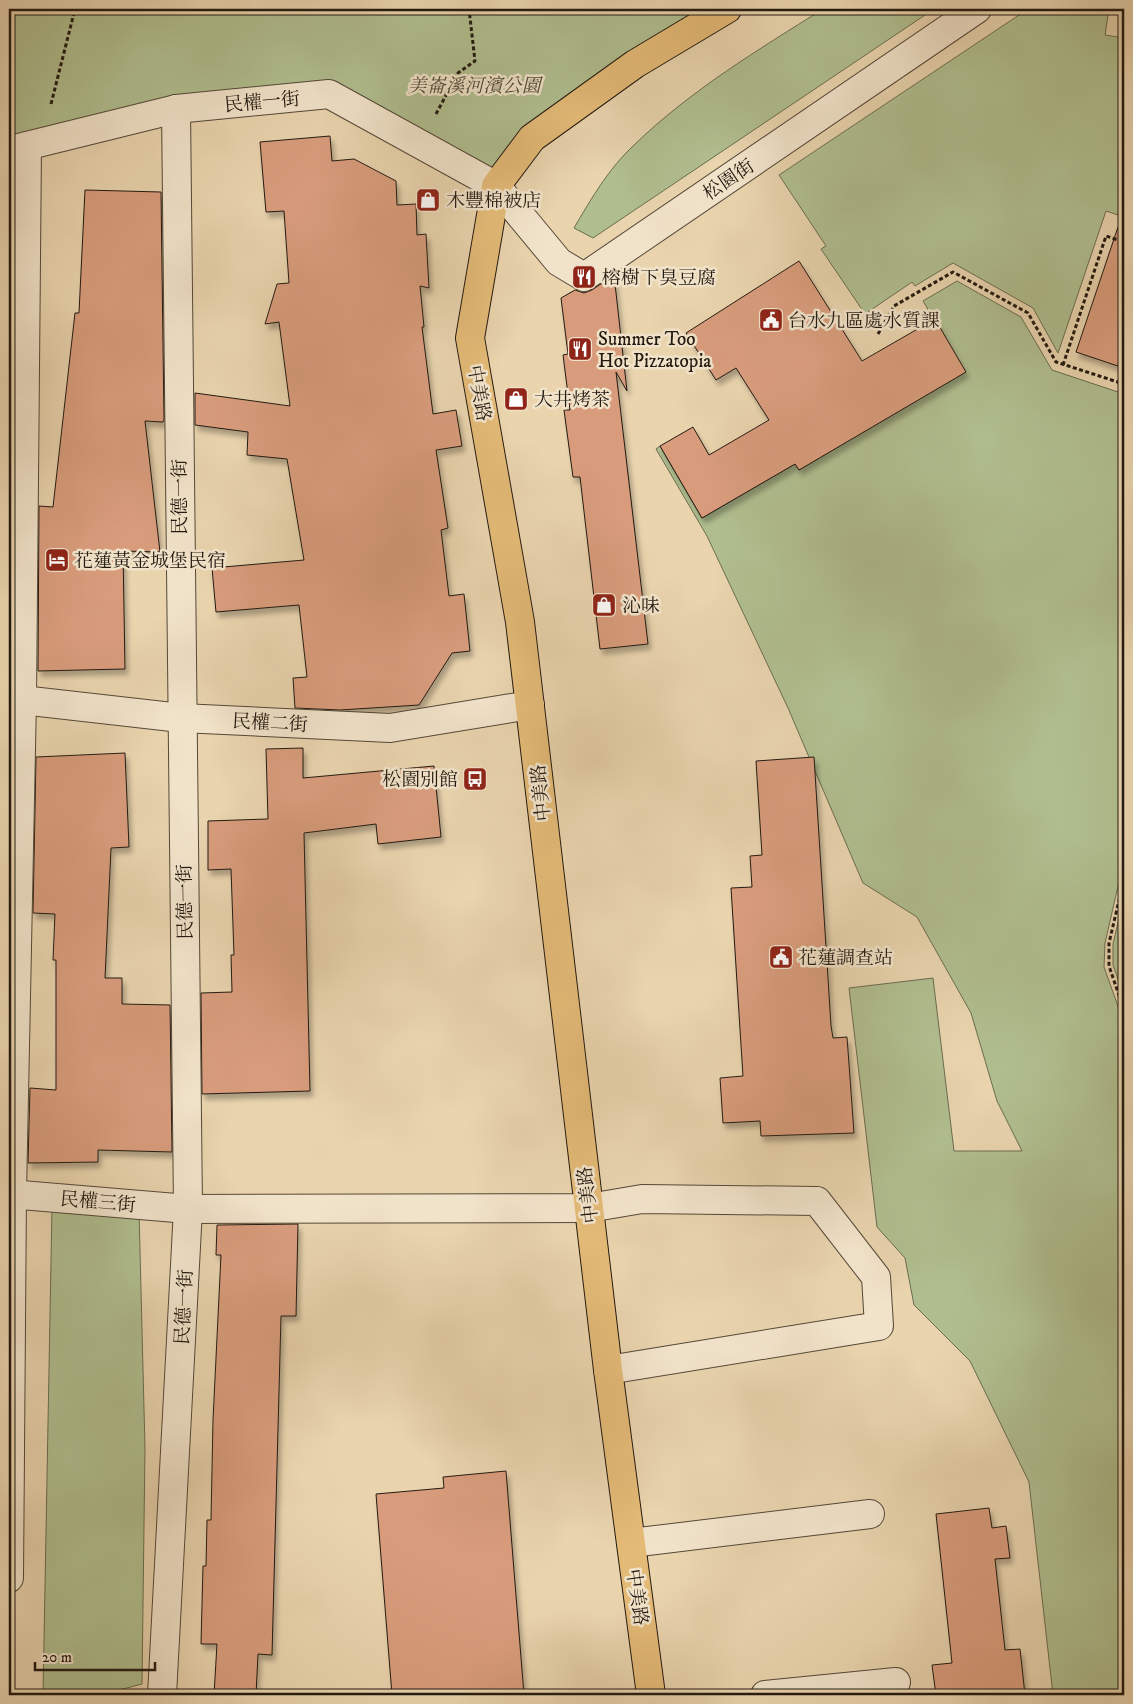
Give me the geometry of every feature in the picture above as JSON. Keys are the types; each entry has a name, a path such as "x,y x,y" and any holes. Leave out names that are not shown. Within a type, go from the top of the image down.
{"main road":[{"name":"中美路","path":"651,1695 608,1370 520,622 470,338 496,186 532,138 635,64 727,9"}],"street":[{"name":"松園街","path":"496,186 559,262 584,277 977,9"},
{"name":"民權一街","path":"25,147 176,109 330,94 496,186"},
{"name":"民德一街","path":"162,1695 188,1209 181,718 176,109"},
{"path":"9,1578 10,1194 25,147"},
{"name":"民權二街","path":"16,701 181,718 390,728 530,705"},
{"name":"民權三街","path":"10,1194 188,1209 589,1208 642,1199 817,1201 876,1277 879,1326 608,1370"},
{"path":"631,1543 870,1514"},
{"path":"765,1695 896,1682"}],"path":[{"path":"25,147 75,9"},
{"path":"419,144 458,73 475,61 470,9"},
{"path":"1064,364 1106,236 1124,242"},
{"path":"878,334 894,306 953,272 1028,313 1056,362 1124,384"},
{"path":"1124,879 1109,943 1109,966 1124,1010"}],"green space":[{"name":"美崙溪河濱公園","path":"9,9 727,9 635,64 496,186 329,94 9,151"},
{"path":"823,9 934,9 593,238 574,228 616,164 656,125 678,106 726,72"},
{"path":"1028,9 1109,9 1105,35 1124,38 1124,217 1106,211 1058,353 1033,308 953,263 915,286 912,282 865,314 821,249 826,246 779,175"},
{"path":"957,281 1021,317 1052,370 1124,394 1124,860 1105,943 1104,967 1124,1023 1124,1695 1053,1695 1029,1482 970,1361 914,1305 905,1258 877,1227 849,988 933,978 954,1151 1022,1151 997,1101 971,1013 917,917 863,883 788,708 707,536 656,449 660,446 702,518 795,464 799,470 965,372 923,301"},
{"path":"1124,897 1124,997 1113,965 1113,944"},
{"path":"52,1207 139,1211 145,1448 142,1684 100,1695 43,1695"}],"building":[{"path":"330,136 332,161 354,159 396,181 397,205 416,204 417,235 426,234 429,288 420,286 424,327 422,327 433,414 456,410 462,446 436,450 448,528 441,530 449,596 464,594 470,651 452,653 419,705 340,710 295,708 293,678 307,677 299,605 216,612 212,568 304,560 287,459 247,455 248,432 195,425 195,393 290,406 279,322 265,324 277,284 289,283 284,211 266,212 260,142"},
{"path":"85,190 161,192 164,420 163,422 145,421 160,552 123,551 125,669 38,671 39,506 53,507 75,313 79,313"},
{"path":"1118,227 1124,228 1124,368 1076,352"},
{"path":"799,261 862,361 935,319 966,372 799,470 795,464 702,518 660,446 693,427 709,455 769,420 736,368 716,380 686,333"},
{"path":"614,275 627,391 616,372 648,644 600,649 580,477 573,477 564,410 570,410 563,355 568,354 561,298 575,290 584,293 592,290"},
{"path":"303,748 303,778 434,766 441,837 378,844 376,824 304,833 310,1091 202,1094 201,993 232,992 231,955 234,955 231,869 208,870 208,821 268,819 266,749"},
{"path":"125,753 129,847 111,848 105,978 122,978 122,1004 170,1005 172,1152 98,1150 98,1162 28,1163 30,1088 56,1090 56,960 53,960 55,914 33,913 36,757"},
{"name":"花蓮調查站","path":"814,757 831,1026 833,1038 847,1037 854,1133 761,1136 760,1121 723,1123 720,1078 743,1076 731,888 752,887 750,856 762,855 756,761"},
{"path":"298,1224 296,1316 281,1316 272,1655 258,1654 256,1695 214,1695 217,1644 201,1644 203,1566 206,1566 207,1520 211,1520 213,1420 221,1255 216,1255 217,1225"},
{"path":"506,1471 524,1695 392,1695 376,1494 444,1488 443,1477"},
{"path":"989,1508 992,1528 1006,1526 1010,1558 995,1559 1005,1650 1020,1649 1025,1695 936,1695 932,1665 952,1663 936,1514"}],"place":[{"name":"木豐棉被店","path":"428,200"},
{"name":"榕樹下臭豆腐","path":"584,277"},
{"name":"台水九區處水質課","path":"771,320"},
{"name":"Summer Too Hot Pizzatopia","path":"580,349"},
{"name":"大井烤茶","path":"516,399"},
{"name":"花蓮黃金城堡民宿","path":"57,560"},
{"name":"沁味","path":"604,605"},
{"name":"松園別館","path":"475,779"},
{"name":"花蓮調查站","path":"781,957"}]}
